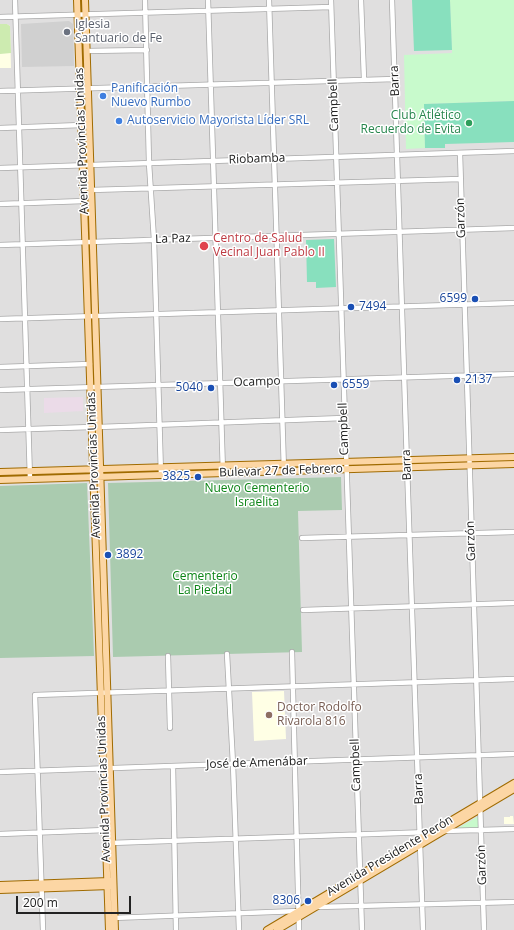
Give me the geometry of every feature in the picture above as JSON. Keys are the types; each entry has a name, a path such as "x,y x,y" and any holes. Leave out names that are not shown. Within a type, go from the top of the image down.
{"main road":[{"name":"Avenida Provincias Unidas","path":"77,0 84,201 92,316 110,884 112,918 115,930"},
{"name":"Avenida Provincias Unidas","path":"85,0 93,242 90,364 94,387"},
{"name":"Bulevar 27 de Febrero","path":"0,472 514,456"},
{"name":"Bulevar 27 de Febrero","path":"0,480 514,464"},
{"name":"Avenida Provincias Unidas","path":"107,768 106,830 109,843"},
{"name":"Avenida Presidente Perón","path":"420,838 443,831 514,783"},
{"name":"Avenida Presidente Perón","path":"267,930 316,907 420,838 514,788"},
{"name":"Avenida Presidente Perón","path":"277,930 299,914 360,877"},
{"path":"0,885 41,886 110,884"},
{"path":"0,890 41,886"},
{"name":"Avenida Provincias Unidas","path":"109,930 112,918"}],"street":[{"path":"15,0 30,479"},
{"path":"145,0 161,475"},
{"path":"208,0 223,473"},
{"path":"269,0 284,471"},
{"name":"Campbell","path":"331,0 345,461 362,930"},
{"path":"362,0 364,80"},
{"name":"Barra","path":"392,0 423,930"},
{"path":"0,17 331,7"},
{"path":"87,51 147,50"},
{"path":"0,91 395,78"},
{"path":"0,128 82,126"},
{"name":"Riobamba","path":"0,168 514,151"},
{"name":"Garzón","path":"460,153 468,466 484,930"},
{"path":"91,190 460,179"},
{"path":"0,204 84,201"},
{"name":"La Paz","path":"0,244 514,228"},
{"path":"0,319 514,304"},
{"path":"0,367 90,364"},
{"name":"Ocampo","path":"0,390 514,374"},
{"path":"0,430 344,418"},
{"path":"302,538 514,532"},
{"path":"302,610 514,603"},
{"path":"292,652 299,930"},
{"path":"228,654 239,930"},
{"path":"168,656 170,728"},
{"path":"43,930 35,695 514,679"},
{"name":"José de Amenábar","path":"0,772 514,754"},
{"path":"173,766 176,930"},
{"path":"443,831 514,829"},
{"path":"0,834 106,830"},
{"path":"109,843 359,834 420,838"},
{"path":"316,907 514,902"},
{"path":"112,918 238,913 299,914"}],"shaded area":[{"path":"0,0 514,0 514,930 0,930"},
{"name":"Iglesia Santuario de Fe","path":"69,21 73,24 74,66 22,67 21,24"},
{"path":"0,24 7,24 10,26 11,68 0,68"},
{"path":"83,397 83,411 44,413 44,398"},
{"name":"Doctor Rodolfo Rivarola 816","path":"284,691 286,739 254,741 252,692"},
{"path":"513,816 514,824 504,824 504,817"}],"green space":[{"path":"412,0 450,0 452,50 414,51"},
{"path":"450,0 514,0 514,101 424,104 425,148 406,149 404,55 452,53"},
{"path":"0,24 7,24 10,26 11,53 0,54"},
{"name":"Club Atlético Recuerdo de Evita","path":"514,101 514,142 445,144 445,148 425,148 424,104"},
{"path":"334,239 336,287 316,288 316,282 307,282 306,240"},
{"name":"Cementerio La Piedad","path":"341,477 342,510 298,511 302,652 113,657 108,483"},
{"path":"87,483 94,656 0,658 0,486"},
{"path":"479,816 479,829 458,829 458,828"}],"place":[{"name":"Iglesia Santuario de Fe","path":"67,32"},
{"name":"Panificación Nuevo Rumbo","path":"103,96"},
{"name":"Autoservicio Mayorista Líder SRL","path":"119,121"},
{"name":"Club Atlético Recuerdo de Evita","path":"469,123"},
{"name":"Centro de Salud Vecinal Juan Pablo II","path":"204,246"},
{"name":"6599","path":"475,299"},
{"name":"7494","path":"351,307"},
{"name":"2137","path":"457,380"},
{"name":"6559","path":"334,385"},
{"name":"5040","path":"211,388"},
{"name":"3825","path":"198,477"},
{"name":"3892","path":"108,555"},
{"name":"Doctor Rodolfo Rivarola 816","path":"269,715"},
{"name":"8306","path":"308,901"}],"park label":[{"name":"Nuevo Cementerio Israelita","path":"257,496"}]}
